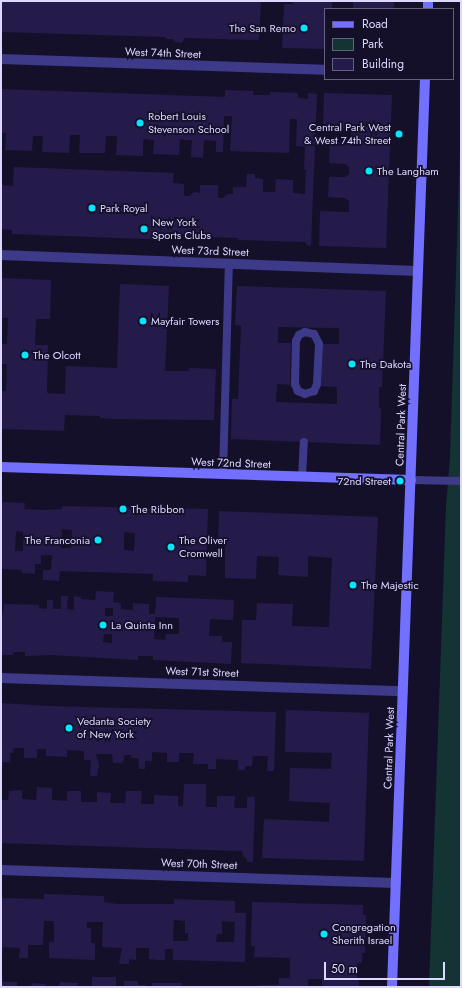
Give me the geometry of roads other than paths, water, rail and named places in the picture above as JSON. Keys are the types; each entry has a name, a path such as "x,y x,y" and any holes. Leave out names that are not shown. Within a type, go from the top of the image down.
{"main road":[{"name":"Central Park West","path":"392,987 425,80"},
{"name":"West 72nd Street","path":"1,467 410,480"}],"street":[{"name":"West 74th Street","path":"1,59 324,70"},
{"name":"West 73rd Street","path":"1,255 418,271"},
{"name":"West 71st Street","path":"1,678 403,691"},
{"name":"West 70th Street","path":"1,870 396,883"}],"lane":[{"path":"223,474 229,264"},
{"path":"309,332 314,334 318,341 318,384 314,391 305,394 299,392 295,385 296,342 300,335 309,332"},
{"path":"305,394 305,403"},
{"path":"302,477 304,442"},
{"name":"West 72nd Street","path":"410,480 461,481"}],"place":[{"name":"The San Remo","path":"304,28"},
{"name":"Robert Louis Stevenson School","path":"140,123"},
{"name":"Central Park West & West 74th Street","path":"399,134"},
{"name":"The Langham","path":"369,171"},
{"name":"Park Royal","path":"92,208"},
{"name":"New York Sports Clubs","path":"144,229"},
{"name":"Mayfair Towers","path":"143,321"},
{"name":"The Olcott","path":"25,355"},
{"name":"The Dakota","path":"352,364"},
{"name":"72nd Street","path":"400,481"},
{"name":"The Ribbon","path":"123,509"},
{"name":"The Franconia","path":"98,540"},
{"name":"The Oliver Cromwell","path":"171,547"},
{"name":"The Majestic","path":"353,585"},
{"name":"La Quinta Inn","path":"103,625"},
{"name":"Vedanta Society of New York","path":"69,728"},
{"name":"Congregation Sherith Israel","path":"324,934"}]}
